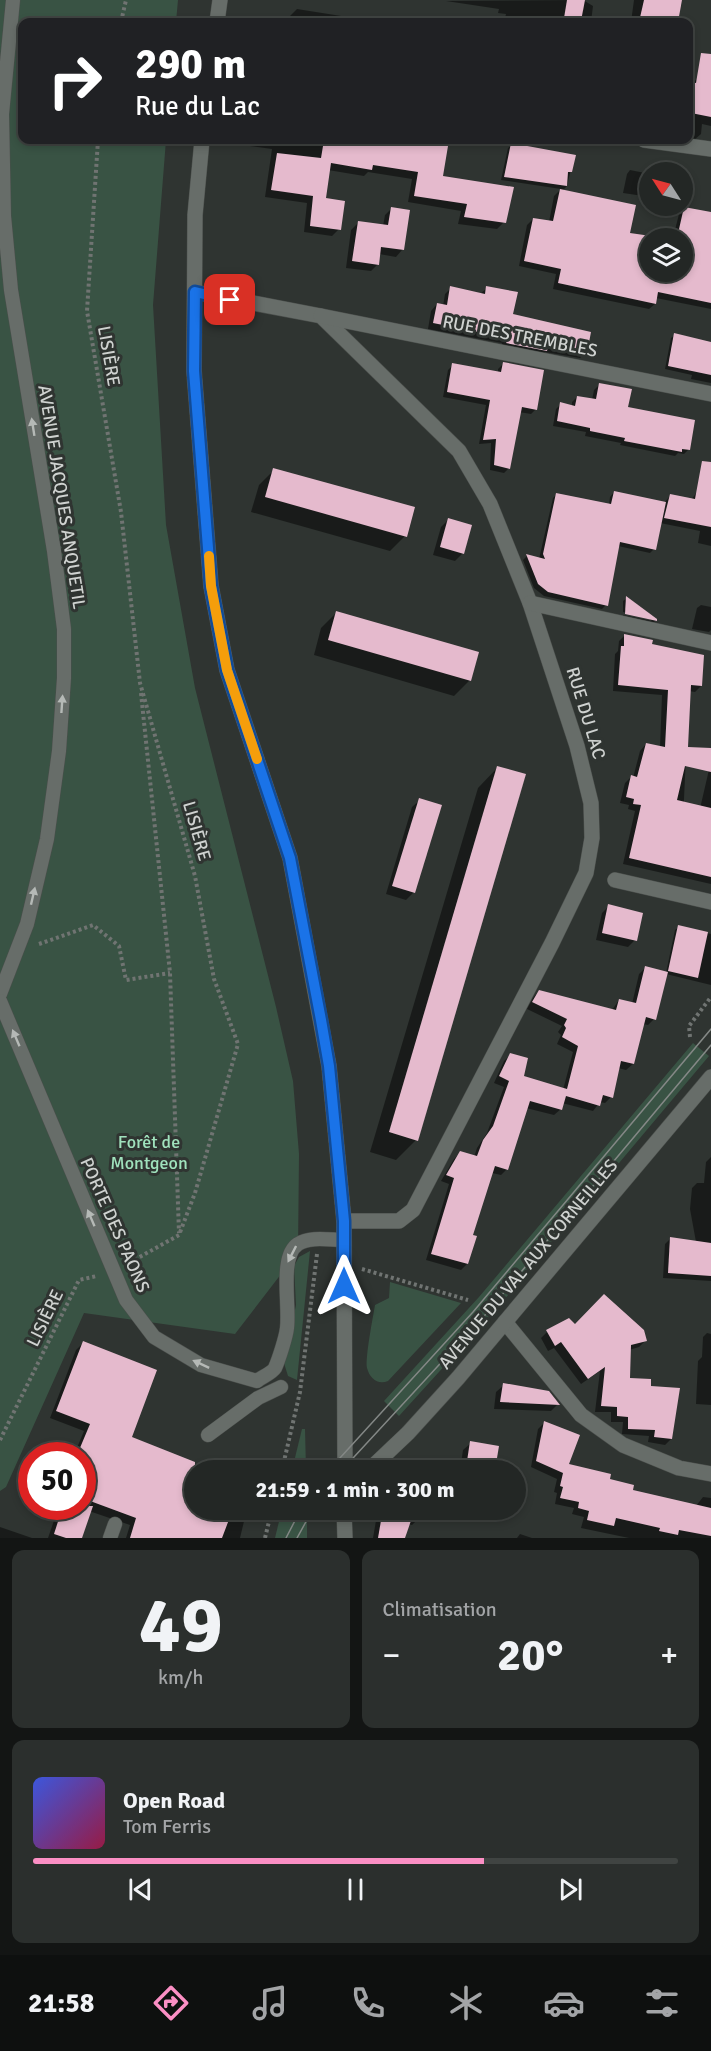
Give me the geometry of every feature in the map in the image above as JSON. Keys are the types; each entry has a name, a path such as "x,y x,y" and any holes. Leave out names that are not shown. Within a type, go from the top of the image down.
{"street":[{"path":"218,18 220,0"},
{"path":"202,144 195,215 194,371 211,586 227,670 290,858 329,1066 344,1221 345,1460"},
{"path":"674,144 711,149"},
{"path":"195,292 321,316"},
{"name":"RUE DES TREMBLES","path":"321,316 711,394"},
{"name":"RUE DU LAC","path":"321,316 459,451 490,504 530,603 567,711 591,803 592,838 586,873 552,944 413,1210 399,1221 344,1221"},
{"path":"530,603 711,643"},
{"path":"615,880 711,902"},
{"name":"AVENUE DU VAL AUX CORNEILLES","path":"380,1460 408,1433 505,1322 711,1077"},
{"path":"505,1322 581,1415 623,1445 679,1467 711,1474"},
{"path":"344,1520 345,1538"}],"lane":[{"name":"AVENUE JACQUES ANQUETIL","path":"0,994 27,924 47,839 59,751 64,678 64,629 54,551 11,290 4,216 2,114 13,0"},
{"name":"PORTE DES PAONS","path":"0,1001 126,1299 154,1337 201,1365 256,1381 274,1369 287,1329 287,1264 290,1252 297,1244 319,1239 344,1240"},
{"path":"208,1435 258,1398 281,1387"}],"path":[{"path":"123,18 126,0"},
{"name":"LISIÈRE","path":"0,1440 79,1280 114,1272 179,1235 195,1193 238,1044 214,979 195,876 140,683 121,512 87,311 98,144"},
{"path":"140,683 170,973 179,1235"},
{"path":"16,952 93,925 119,946 126,980 170,973"},
{"path":"690,1036 689,1026 711,997"},
{"path":"284,1460 300,1392 319,1239"},
{"path":"344,1263 468,1300"},
{"path":"265,1538 269,1520"}],"green space":[{"name":"Forêt de Montgeon","path":"0,0 178,0 176,18 18,18 18,144 166,144 153,305 166,525 195,688 293,1081 299,1154 298,1252 235,1334 84,1313 26,1442 18,1442 18,1460 6,1487 0,1491"},
{"path":"693,1043 709,1056 498,1307 399,1416 384,1401 479,1297"},
{"path":"310,1251 297,1380 288,1376 284,1363 296,1305 294,1266 299,1257"},
{"path":"390,1282 461,1303 388,1381 381,1382 372,1378 368,1372 367,1356 375,1305 389,1298"},
{"path":"302,1429 305,1429 306,1460 294,1460"},
{"path":"279,1520 307,1520 307,1538 275,1538"}],"building":[{"path":"567,0 585,0 582,18 564,18"},
{"path":"644,0 682,0 679,18 640,18"},
{"path":"701,53 711,54 711,117 693,113 693,83 696,83"},
{"path":"323,144 448,144 443,176 514,187 506,223 464,217 467,204 414,196 418,172 373,165 372,170 331,163 326,198 345,201 341,230 310,226 313,196 271,190 277,153 321,158"},
{"path":"511,144 576,155 572,172 568,172 567,186 504,177"},
{"path":"560,189 636,205 630,233 639,234 639,282 693,282 693,228 679,228 682,216 693,216 693,209 711,212 711,303 658,292 656,304 558,283 561,269 524,261 533,218 553,221"},
{"path":"391,207 410,210 404,250 381,247 379,265 352,261 358,221 388,225"},
{"path":"450,286 485,294 486,286 518,292 513,314 591,332 587,353 548,346 547,351 506,343 508,338 433,323 437,303 447,305"},
{"path":"674,333 711,342 711,375 668,366"},
{"path":"503,362 544,370 537,410 522,407 510,469 494,465 496,439 483,440 490,400 447,392 452,363 501,372"},
{"path":"599,383 632,389 628,407 695,420 690,450 682,449 682,452 624,441 625,438 557,421 560,402 575,406 577,396 596,399"},
{"path":"702,461 711,462 711,527 664,518 670,494 695,499"},
{"path":"273,468 415,507 407,537 265,497"},
{"path":"614,491 666,502 656,550 620,542 608,606 548,592 538,584 526,554 545,559 543,554 556,493 611,504"},
{"path":"448,518 472,525 464,554 440,547"},
{"path":"626,596 657,619 657,621 625,614"},
{"path":"336,611 479,652 471,681 328,640"},
{"path":"624,634 653,640 652,644 704,655 702,686 691,685 688,747 711,748 711,772 685,766 677,800 711,808 711,877 629,858 641,805 633,804 634,799 626,797 631,775 637,777 646,743 665,747 668,690 618,685"},
{"path":"497,766 526,774 418,1141 389,1132"},
{"path":"419,798 442,805 415,893 392,886"},
{"path":"608,904 643,913 637,941 602,933"},
{"path":"678,925 708,932 698,978 668,971"},
{"path":"645,966 668,972 656,1020 646,1017 634,1064 621,1061 613,1098 603,1095 600,1106 566,1096 562,1110 530,1101 508,1170 495,1166 473,1235 477,1236 468,1264 431,1254 454,1178 446,1175 460,1151 477,1156 483,1140 493,1126 509,1081 499,1076 510,1053 528,1058 524,1076 567,1089 578,1046 562,1037 567,1019 532,1002 539,990 616,1010 619,999 636,1003"},
{"path":"670,1237 711,1243 711,1276 668,1273"},
{"path":"604,1294 644,1330 647,1341 631,1345 630,1378 651,1379 651,1386 680,1388 672,1439 654,1437 655,1430 628,1429 628,1417 617,1416 617,1407 601,1406 605,1367 588,1379 561,1342 555,1346 546,1330 569,1318 575,1324"},
{"path":"83,1341 157,1370 132,1437 190,1460 184,1460 184,1520 229,1520 222,1538 130,1538 136,1518 96,1503 96,1442 82,1442 90,1424 56,1411"},
{"path":"503,1383 549,1391 560,1405 500,1402"},
{"path":"544,1421 580,1435 569,1464 611,1474 610,1479 634,1485 633,1490 711,1508 711,1536 679,1530 678,1535 659,1531 660,1528 616,1518 614,1526 587,1520 589,1511 578,1508 579,1502 560,1498 563,1473 536,1461"},
{"path":"470,1441 499,1446 497,1460 467,1460"},
{"path":"58,1520 88,1520 82,1538 66,1538 54,1534"},
{"path":"381,1520 411,1520 405,1538 378,1538"}],"tram line":[{"path":"338,1460 473,1312 711,1029"},
{"path":"351,1460 485,1315 711,1045"},
{"path":"286,1538 295,1520"},
{"path":"297,1538 307,1520"}],"slow traffic":[{"path":"209,556 211,586 227,670 257,759"}],"route":[{"path":"230,300 195,292 194,371 211,586 227,670 290,858 321,1020 329,1066 344,1221 344,1286"}]}
